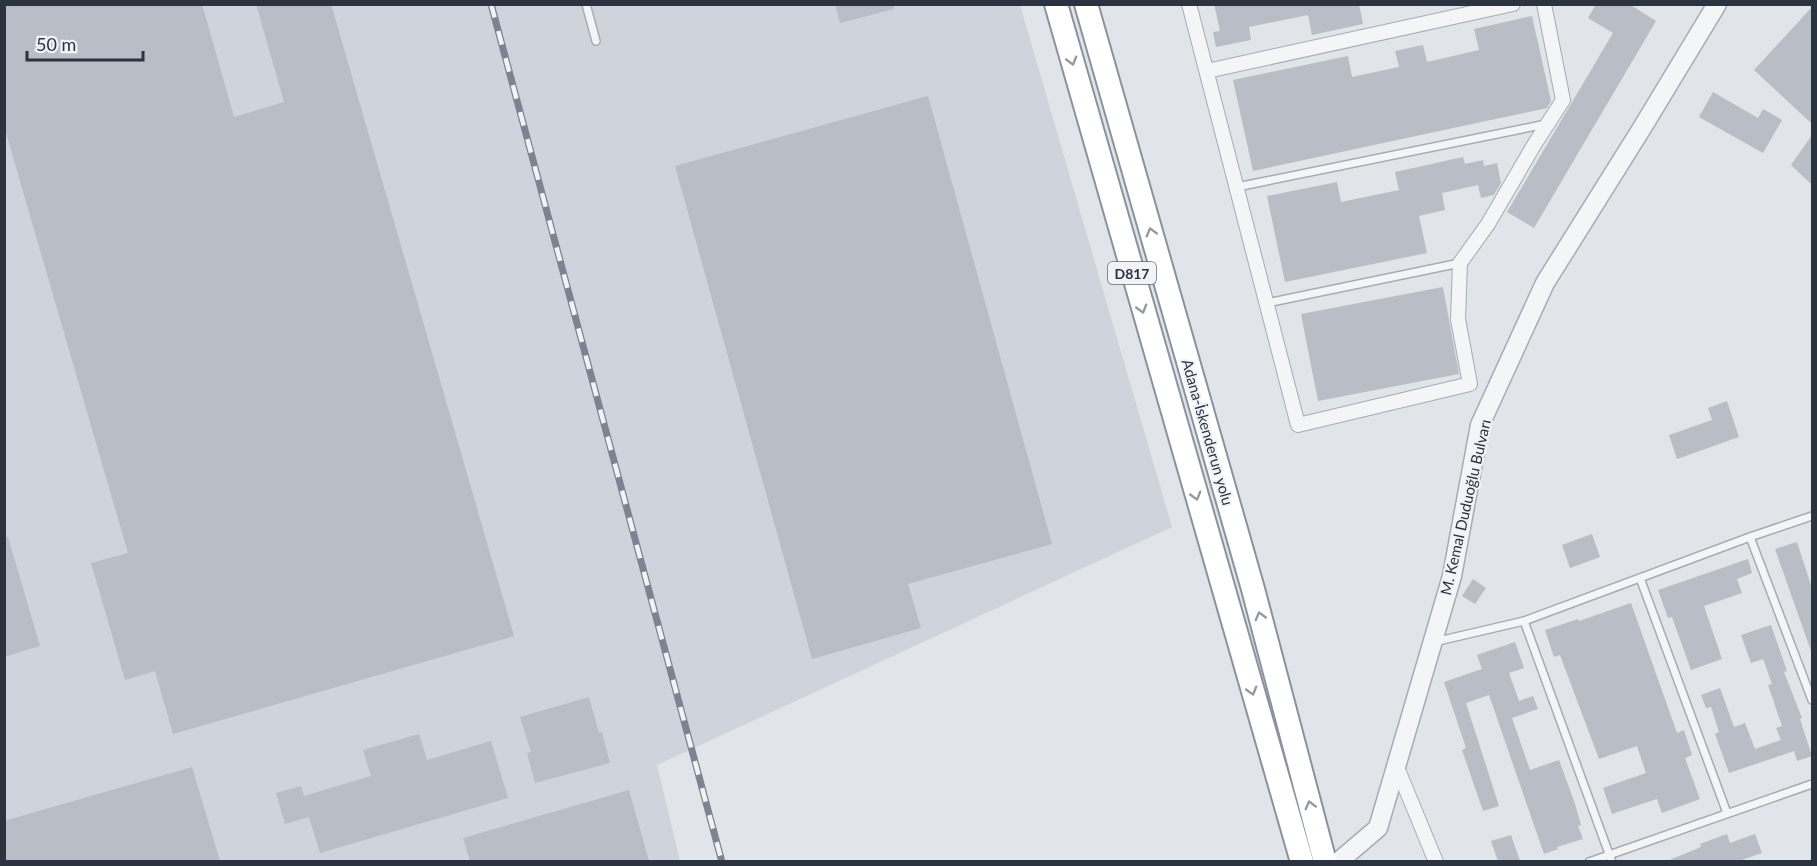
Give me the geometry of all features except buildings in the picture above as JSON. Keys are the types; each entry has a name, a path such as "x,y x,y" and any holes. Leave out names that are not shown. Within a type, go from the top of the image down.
{"highway":[{"name":"D817","path":"1056,4 1208,541 1302,861"},
{"name":"Adana-İskenderun yolu","path":"1086,4 1253,589 1325,861"}],"street":[{"path":"1189,4 1298,425 1470,384 1458,319 1460,263 1488,224 1563,100 1544,4"},
{"path":"1207,71 1513,4"},
{"name":"M. Kemal Duduoğlu Bulvarı","path":"1338,861 1378,828 1452,576 1480,425 1545,283 1717,4"},
{"path":"1396,765 1436,861"}],"lane":[{"path":"586,4 596,41"},
{"path":"1237,187 1548,124"},
{"path":"1267,303 1460,263"},
{"path":"1432,643 1524,621 1812,516"},
{"path":"1750,537 1812,700"},
{"path":"1640,578 1727,813"},
{"path":"1524,621 1611,858"},
{"path":"1589,861 1611,858 1727,813 1812,784"}],"shaded area":[{"path":"5,5 1020,5 1172,527 657,765 680,861 5,862"}],"railway":[{"path":"491,4 722,862"}]}
